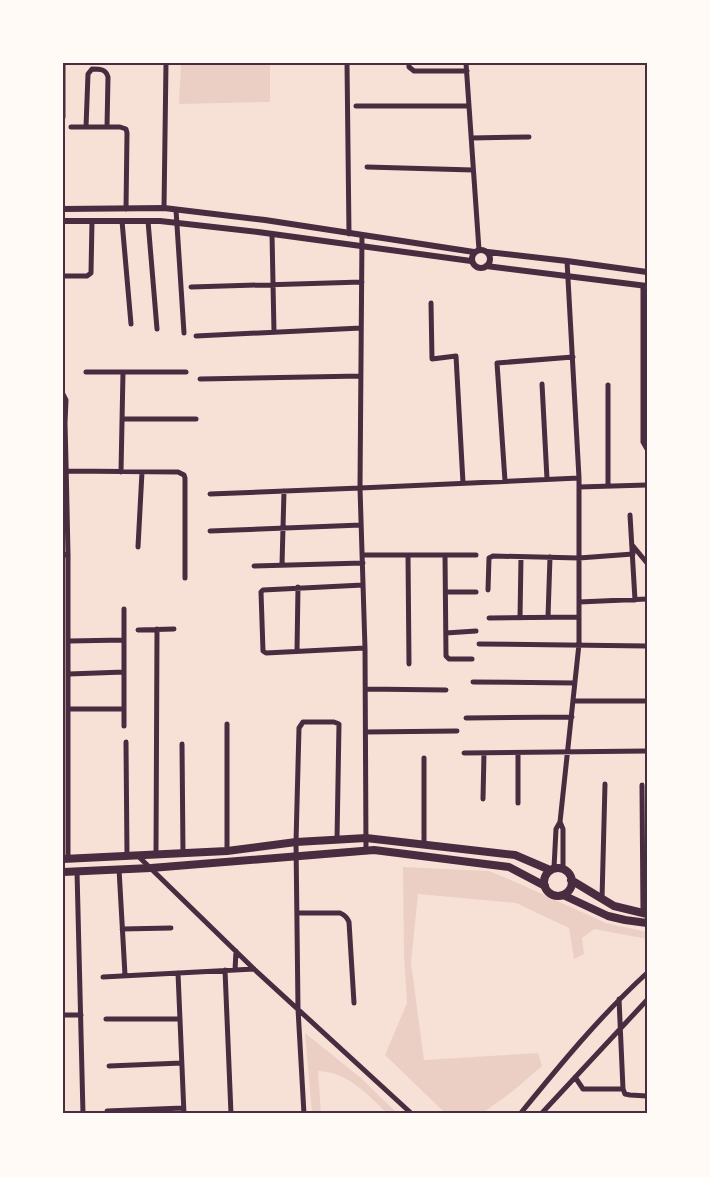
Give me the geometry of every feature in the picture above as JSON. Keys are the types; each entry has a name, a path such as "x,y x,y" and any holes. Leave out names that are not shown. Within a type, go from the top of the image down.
{"main road":[{"path":"66,859 227,851 296,842 366,838 515,855 568,872 572,880 614,906 645,914"},
{"path":"63,872 151,868 383,850 509,867 545,886"},
{"path":"556,869 545,877 546,890 554,895 563,895 608,916 647,924"},
{"path":"563,895 570,889 572,880"}],"street":[{"path":"63,63 63,117"},
{"path":"164,208 166,63"},
{"path":"347,63 349,234"},
{"path":"409,63 409,67 414,71 467,71"},
{"path":"466,63 476,251 471,261"},
{"path":"86,127 88,74 92,69 101,69 108,77 106,127"},
{"path":"356,106 469,106"},
{"path":"71,128 123,128 127,133 126,209"},
{"path":"471,138 529,137"},
{"path":"367,167 473,170"},
{"path":"63,209 164,208 647,272"},
{"path":"176,210 184,333"},
{"path":"63,221 177,223 471,261 477,268 486,266 645,286 643,442 647,449"},
{"path":"63,276 87,276 91,273 92,221"},
{"path":"122,221 130,324"},
{"path":"148,221 157,329"},
{"path":"272,234 274,332"},
{"path":"362,236 360,488 366,689 366,850"},
{"path":"486,266 490,258 488,252"},
{"path":"556,869 556,829 560,822 579,644 579,478 567,261"},
{"path":"192,287 362,282"},
{"path":"431,303 432,359 456,356 463,483"},
{"path":"196,336 361,328"},
{"path":"505,481 497,363 573,357"},
{"path":"86,372 186,372"},
{"path":"120,472 123,372"},
{"path":"200,379 361,376"},
{"path":"542,384 547,479"},
{"path":"608,385 608,486"},
{"path":"63,394 66,400 65,507 69,641 66,859"},
{"path":"122,419 196,419"},
{"path":"67,471 182,473 186,478 185,578"},
{"path":"138,547 142,472"},
{"path":"210,494 579,478"},
{"path":"579,487 647,485"},
{"path":"282,565 284,491"},
{"path":"630,515 635,600"},
{"path":"210,531 362,525"},
{"path":"632,545 647,563"},
{"path":"488,590 489,558 493,556 579,558 633,554"},
{"path":"362,555 476,555"},
{"path":"408,555 409,664"},
{"path":"445,555 447,658 472,659"},
{"path":"520,618 521,557"},
{"path":"548,617 550,557"},
{"path":"254,566 363,563"},
{"path":"363,585 265,589 261,592 262,651 266,653 365,648"},
{"path":"297,651 298,588"},
{"path":"446,592 476,592"},
{"path":"579,602 647,599"},
{"path":"124,609 124,726"},
{"path":"489,618 579,617"},
{"path":"138,630 174,628"},
{"path":"156,854 157,629"},
{"path":"446,633 476,631"},
{"path":"69,641 124,640"},
{"path":"479,644 647,646"},
{"path":"69,674 124,672"},
{"path":"473,682 576,682"},
{"path":"366,689 446,690"},
{"path":"574,701 647,701"},
{"path":"69,709 124,709"},
{"path":"466,718 572,717"},
{"path":"304,1114 298,1009 296,856 299,728 303,722 339,724 337,840"},
{"path":"227,724 227,851"},
{"path":"366,732 457,730"},
{"path":"126,742 127,857"},
{"path":"182,744 183,853"},
{"path":"464,753 647,750"},
{"path":"483,800 484,753"},
{"path":"518,753 518,803"},
{"path":"424,758 424,844"},
{"path":"602,899 605,784"},
{"path":"642,785 645,914"},
{"path":"138,855 254,969 412,1114"},
{"path":"119,869 125,975"},
{"path":"77,871 83,1114"},
{"path":"297,913 340,913 347,917 354,1003"},
{"path":"122,929 171,928"},
{"path":"235,970 236,951"},
{"path":"103,977 254,969"},
{"path":"225,970 231,1114"},
{"path":"107,1111 184,1111 178,973"},
{"path":"520,1114 619,999 647,974"},
{"path":"619,999 623,1089 625,1094 647,1096"},
{"path":"541,1114 647,1000"},
{"path":"63,1015 81,1015"},
{"path":"106,1019 180,1019"},
{"path":"109,1066 182,1063"},
{"path":"575,1077 583,1089 623,1089"}],"shaded area":[{"path":"181,63 270,63 270,102 179,104"},
{"path":"403,867 489,871 606,923 647,932 647,939 594,929 582,938 584,954 574,959 569,928 516,903 418,894 411,963 424,1060 538,1053 542,1066 481,1114 443,1111 385,1055 407,1003"},
{"path":"305,1033 361,1078 398,1114 388,1114 365,1092 339,1075 318,1071 321,1114 312,1114"}]}
